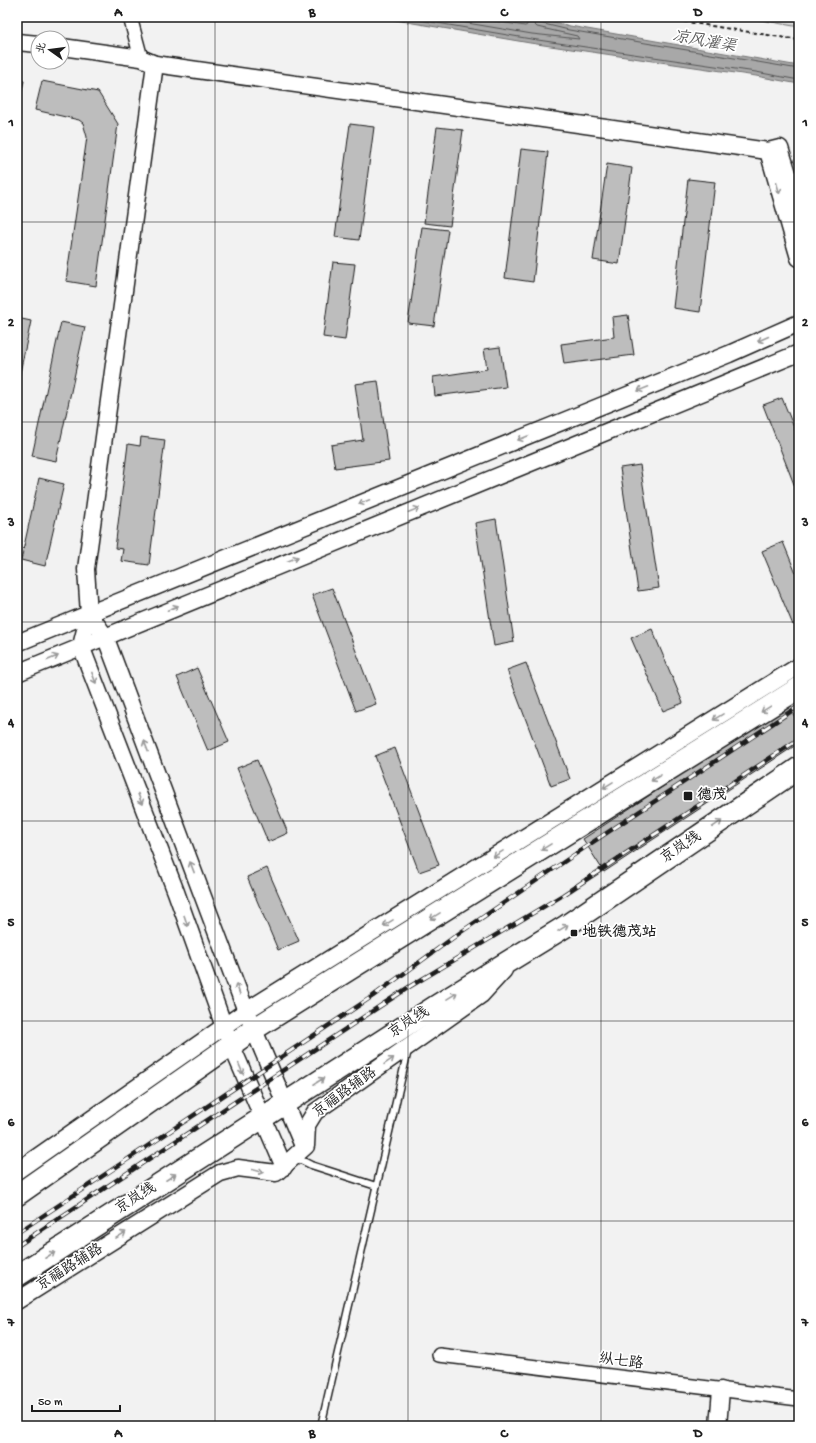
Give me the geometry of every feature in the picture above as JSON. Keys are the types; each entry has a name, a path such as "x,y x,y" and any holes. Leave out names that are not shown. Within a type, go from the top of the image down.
{"highway":[{"path":"17,1195 231,1046 250,1020 799,688"},
{"name":"京岚线","path":"17,1276 286,1102 566,926 799,768"}],"street":[{"path":"130,17 141,58"},
{"path":"17,42 30,43"},
{"path":"70,48 141,58 156,64 774,149"},
{"path":"156,64 86,569 89,614 81,646 176,892 231,1046 262,1118 294,1157"},
{"path":"774,149 799,209"},
{"path":"774,149 799,258"},
{"path":"17,643 729,354 799,323"},
{"path":"17,673 799,353"},
{"path":"89,614 105,636 250,1020 286,1102 294,1157"},
{"path":"17,1171 223,1026 250,1020 799,666"},
{"name":"京福路辅路","path":"17,1301 220,1173 238,1168 273,1174 294,1157 306,1143 305,1131 312,1114 481,995 515,957"},
{"name":"纵七路","path":"439,1355 721,1390 799,1398"},
{"path":"718,1426 721,1390"}],"lane":[{"path":"321,1426 409,1047"},
{"path":"294,1157 311,1165 376,1186"}],"path":[{"path":"656,17 799,40"}],"shaded area":[{"path":"744,17 799,17 799,27"}],"water":[{"path":"378,17 534,17 570,26 799,66 799,84 756,76 530,43"}],"building":[{"path":"17,79 24,81 17,112"},
{"path":"42,81 98,92 118,124 96,286 66,281 87,137 83,123 79,120 35,110"},
{"path":"350,124 374,127 359,240 335,237"},
{"path":"437,127 463,130 450,226 424,223"},
{"path":"521,149 548,152 533,282 505,278"},
{"path":"607,164 632,168 619,264 593,260"},
{"path":"688,179 715,182 700,312 673,308"},
{"path":"422,227 448,230 434,326 408,323"},
{"path":"333,262 355,264 345,340 323,337"},
{"path":"628,315 634,355 564,364 561,344 614,337 612,317"},
{"path":"17,318 31,321 17,387"},
{"path":"61,322 85,327 56,461 32,456"},
{"path":"500,347 506,387 435,396 433,377 487,369 484,349"},
{"path":"378,381 389,461 335,468 331,445 363,440 355,384"},
{"path":"782,398 799,440 799,497 763,405"},
{"path":"141,437 165,440 149,565 121,561 123,549 115,548 128,444 140,446"},
{"path":"640,465 659,588 638,591 620,468"},
{"path":"39,478 64,484 45,566 21,560"},
{"path":"496,519 514,642 494,646 475,523"},
{"path":"783,542 799,581 799,622 793,625 762,551"},
{"path":"332,588 376,704 356,711 312,595"},
{"path":"652,629 683,703 663,711 631,638"},
{"path":"526,663 570,779 551,786 507,670"},
{"path":"197,668 229,742 208,751 177,677"},
{"name":"德茂","path":"787,705 799,723 799,743 604,872 583,839"},
{"path":"395,748 439,865 419,872 375,756"},
{"path":"257,760 288,833 268,842 237,768"},
{"path":"267,868 299,941 278,950 247,877"}],"railway":[{"path":"17,1233 373,996 461,932 593,842 799,706"},
{"path":"17,1246 409,987 563,895 799,739"}],"place":[{"name":"德茂","path":"688,796"},
{"name":"地铁德茂站","path":"574,933"}],"water label":[{"name":"凉风灌渠","path":"704,43"}]}
